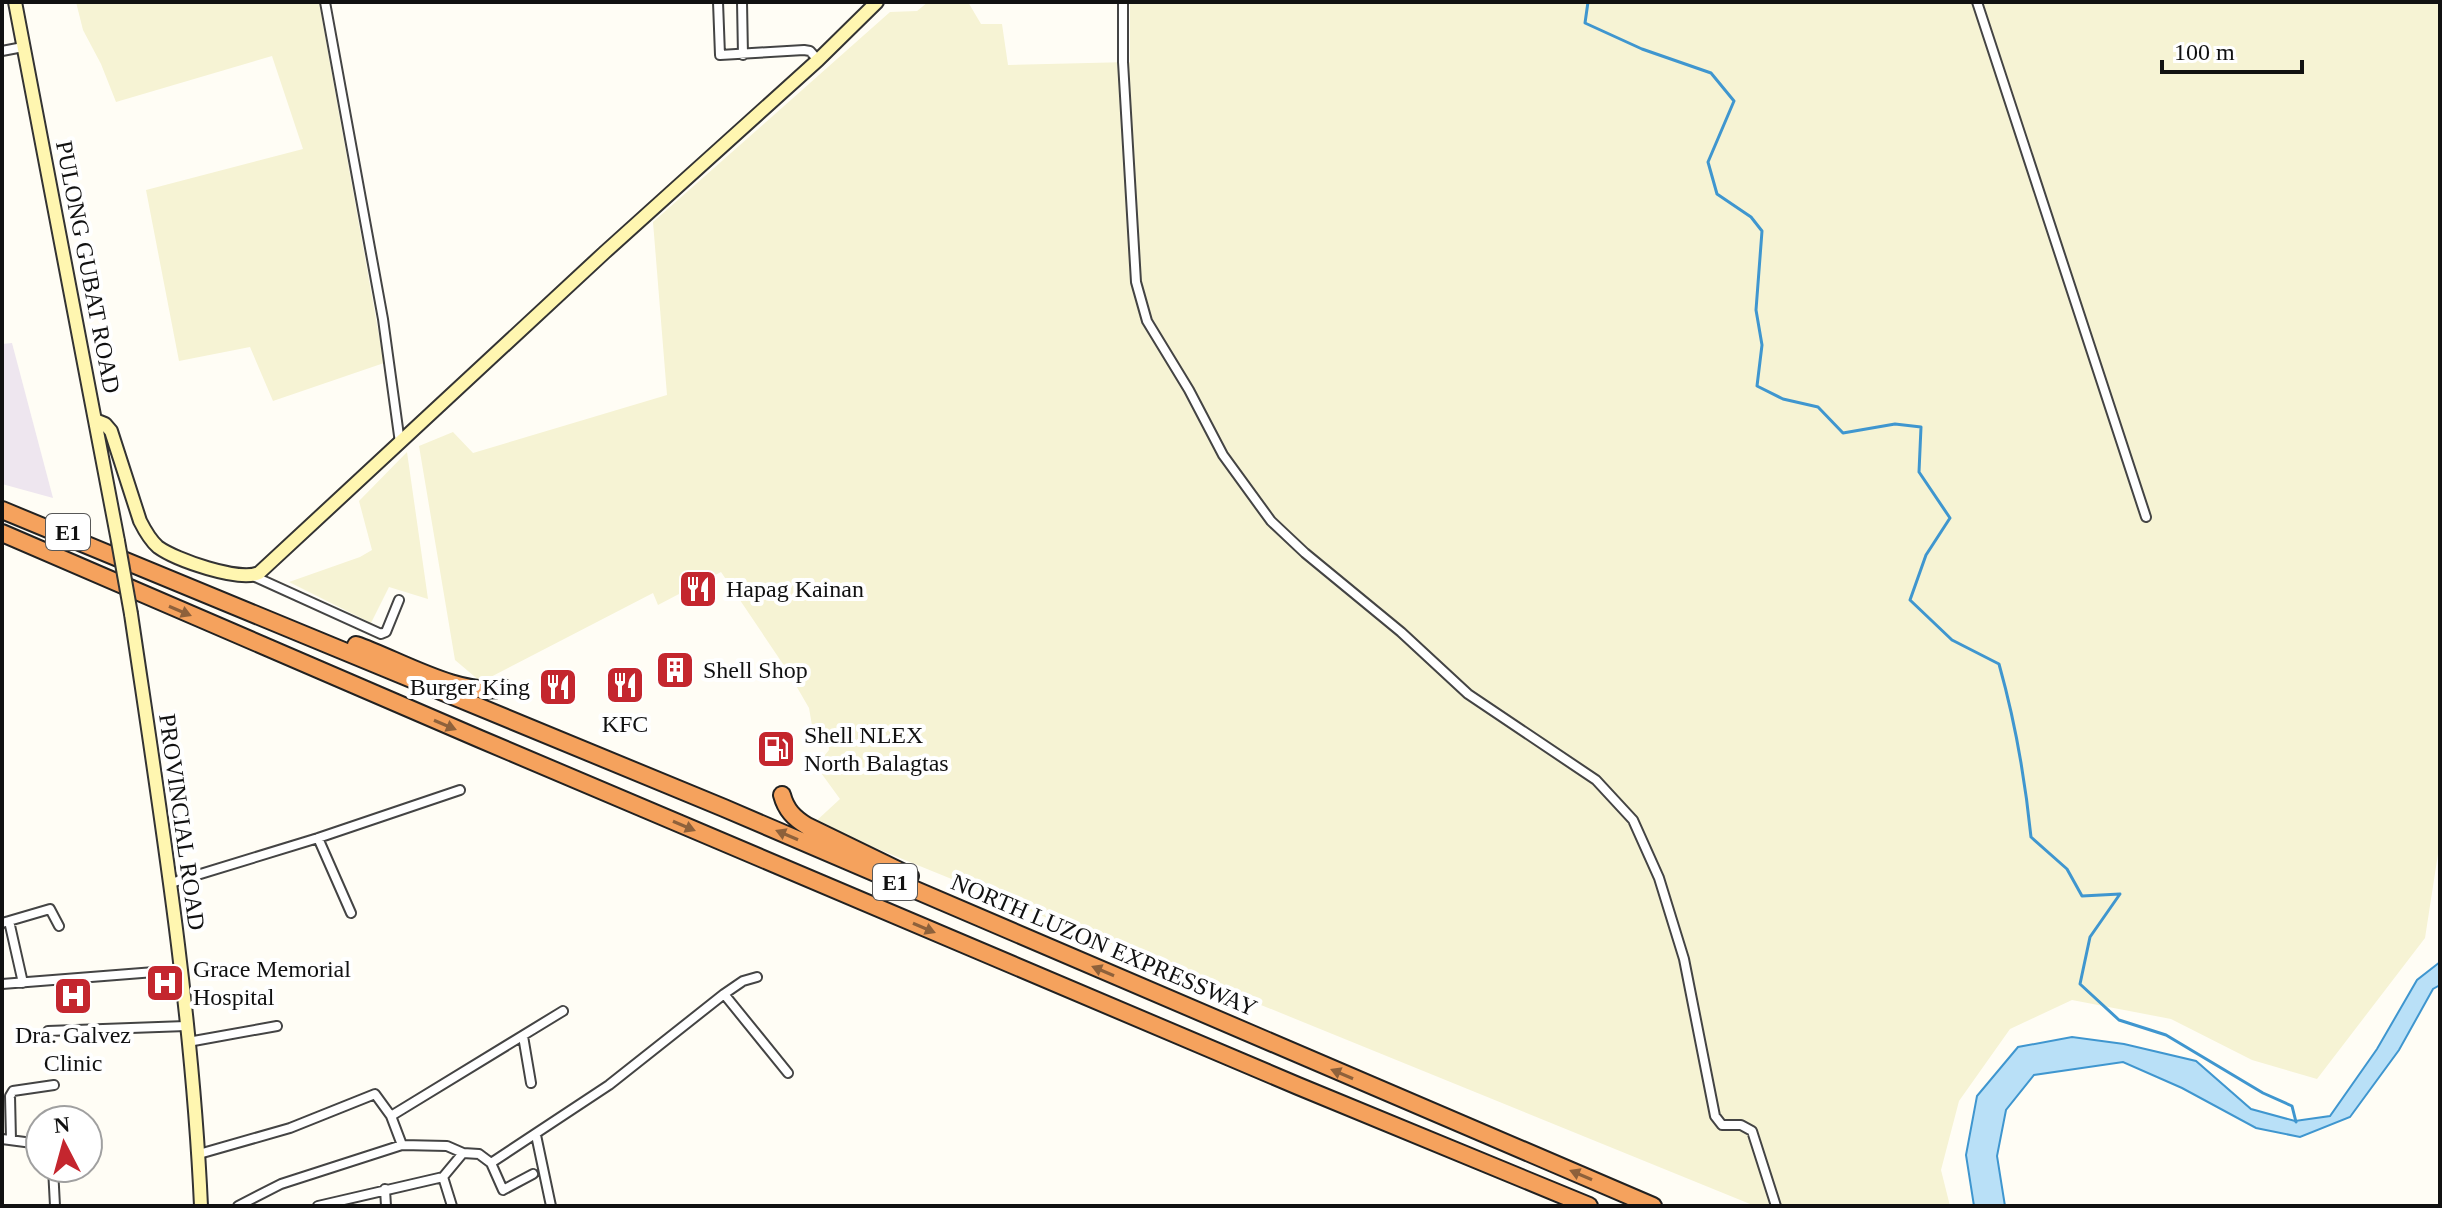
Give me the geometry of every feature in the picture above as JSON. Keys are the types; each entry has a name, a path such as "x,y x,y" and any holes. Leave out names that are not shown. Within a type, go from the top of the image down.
{"highway":[{"name":"E1","path":"2,501 135,563"},
{"name":"NORTH LUZON EXPRESSWAY","path":"2,510 724,808 1653,1206"},
{"name":"E1","path":"2,533 1239,1061 1589,1206"},
{"name":"E1","path":"2,543 109,581"},
{"path":"206,593 364,648 441,679 487,691 503,688"},
{"path":"782,795 785,806 807,826 993,913 1054,950"}],"main road":[{"name":"PULONG GUBAT ROAD","path":"15,2 118,541"},
{"path":"95,420 111,431 140,521 147,535 158,546 185,560 232,574 253,576 301,537 877,2"},
{"name":"PROVINCIAL ROAD","path":"118,541 171,883 199,1154 201,1206"}],"street":[{"path":"325,2 383,319 400,443"},
{"path":"718,2 720,55 804,50 810,51 818,60"},
{"path":"742,2 743,55"},
{"path":"1123,2 1123,62 1136,282 1147,321 1189,390 1223,455 1271,521 1468,694 1596,780 1633,820 1659,878 1684,959 1715,1116 1722,1125 1741,1125 1752,1131 1776,1206"},
{"path":"1977,2 2146,517"},
{"path":"2,51 23,47"},
{"path":"253,576 381,634 386,632 399,600"},
{"path":"171,883 460,790"},
{"path":"318,838 351,913"},
{"path":"23,983 5,922 50,909 59,926"},
{"path":"2,984 180,970"},
{"path":"491,1163 609,1085 724,994 743,981 757,977"},
{"path":"724,994 788,1073"},
{"path":"391,1116 563,1011"},
{"path":"48,1031 186,1026"},
{"path":"188,1042 277,1026"},
{"path":"523,1036 531,1083"},
{"path":"6,1140 13,1091 54,1085"},
{"path":"199,1154 290,1128 375,1094 391,1116 402,1145"},
{"path":"536,1135 551,1206"},
{"path":"238,1206 292,1180 402,1145 447,1146 463,1153 479,1154 491,1163 503,1190 533,1174"},
{"path":"318,1206 443,1177 463,1153"},
{"path":"443,1177 452,1206"},
{"path":"54,1184 55,1206"},
{"path":"385,1189 386,1206"}],"shaded area":[{"path":"76,2 319,2 384,363 273,401 250,347 179,361 146,190 303,149 272,56 116,102 83,30"},
{"path":"928,2 968,2 981,24 1002,24 1008,65 1130,62 1130,2 2440,2 2440,841 2425,938 2317,1079 2252,1060 2171,1019 2072,1000 2010,1029 1959,1101 1941,1170 1950,1206 1755,1206 814,823 840,799 816,766 829,750 828,736 814,737 809,708 721,572 658,605 653,593 481,682 455,660 419,446 453,432 473,453 667,395 653,222 890,12 917,11"},
{"path":"12,343 53,498 2,484 2,344"},
{"path":"407,452 428,599 389,587 371,623 289,582 372,550 359,501"}],"water":[{"path":"2440,962 2440,985 2433,989 2399,1050 2350,1117 2300,1137 2256,1128 2182,1088 2123,1062 2034,1075 2006,1110 1997,1156 2005,1206 1974,1206 1966,1155 1977,1096 2018,1047 2072,1037 2124,1044 2196,1061 2251,1109 2295,1121 2330,1116 2377,1049 2417,980"}],"waterway":[{"path":"1588,2 1585,23 1642,49 1711,73 1734,101 1708,162 1717,194 1751,217 1762,231 1756,310 1762,345 1757,386 1783,399 1818,407 1843,433 1895,424 1921,427 1919,472 1950,518 1926,555 1910,600 1952,640 1999,664 2019,750 2031,837 2067,869 2082,896 2120,894 2090,937 2080,984 2119,1020 2166,1035 2263,1093 2292,1106 2296,1122"}],"place":[{"name":"Hapag Kainan","path":"698,589"},
{"name":"Shell Shop","path":"675,670"},
{"name":"KFC","path":"625,685"},
{"name":"Burger King","path":"558,687"},
{"name":"Shell NLEX North Balagtas","path":"776,749"},
{"name":"Grace Memorial Hospital","path":"165,983"},
{"name":"Dra. Galvez Clinic","path":"73,996"}]}
